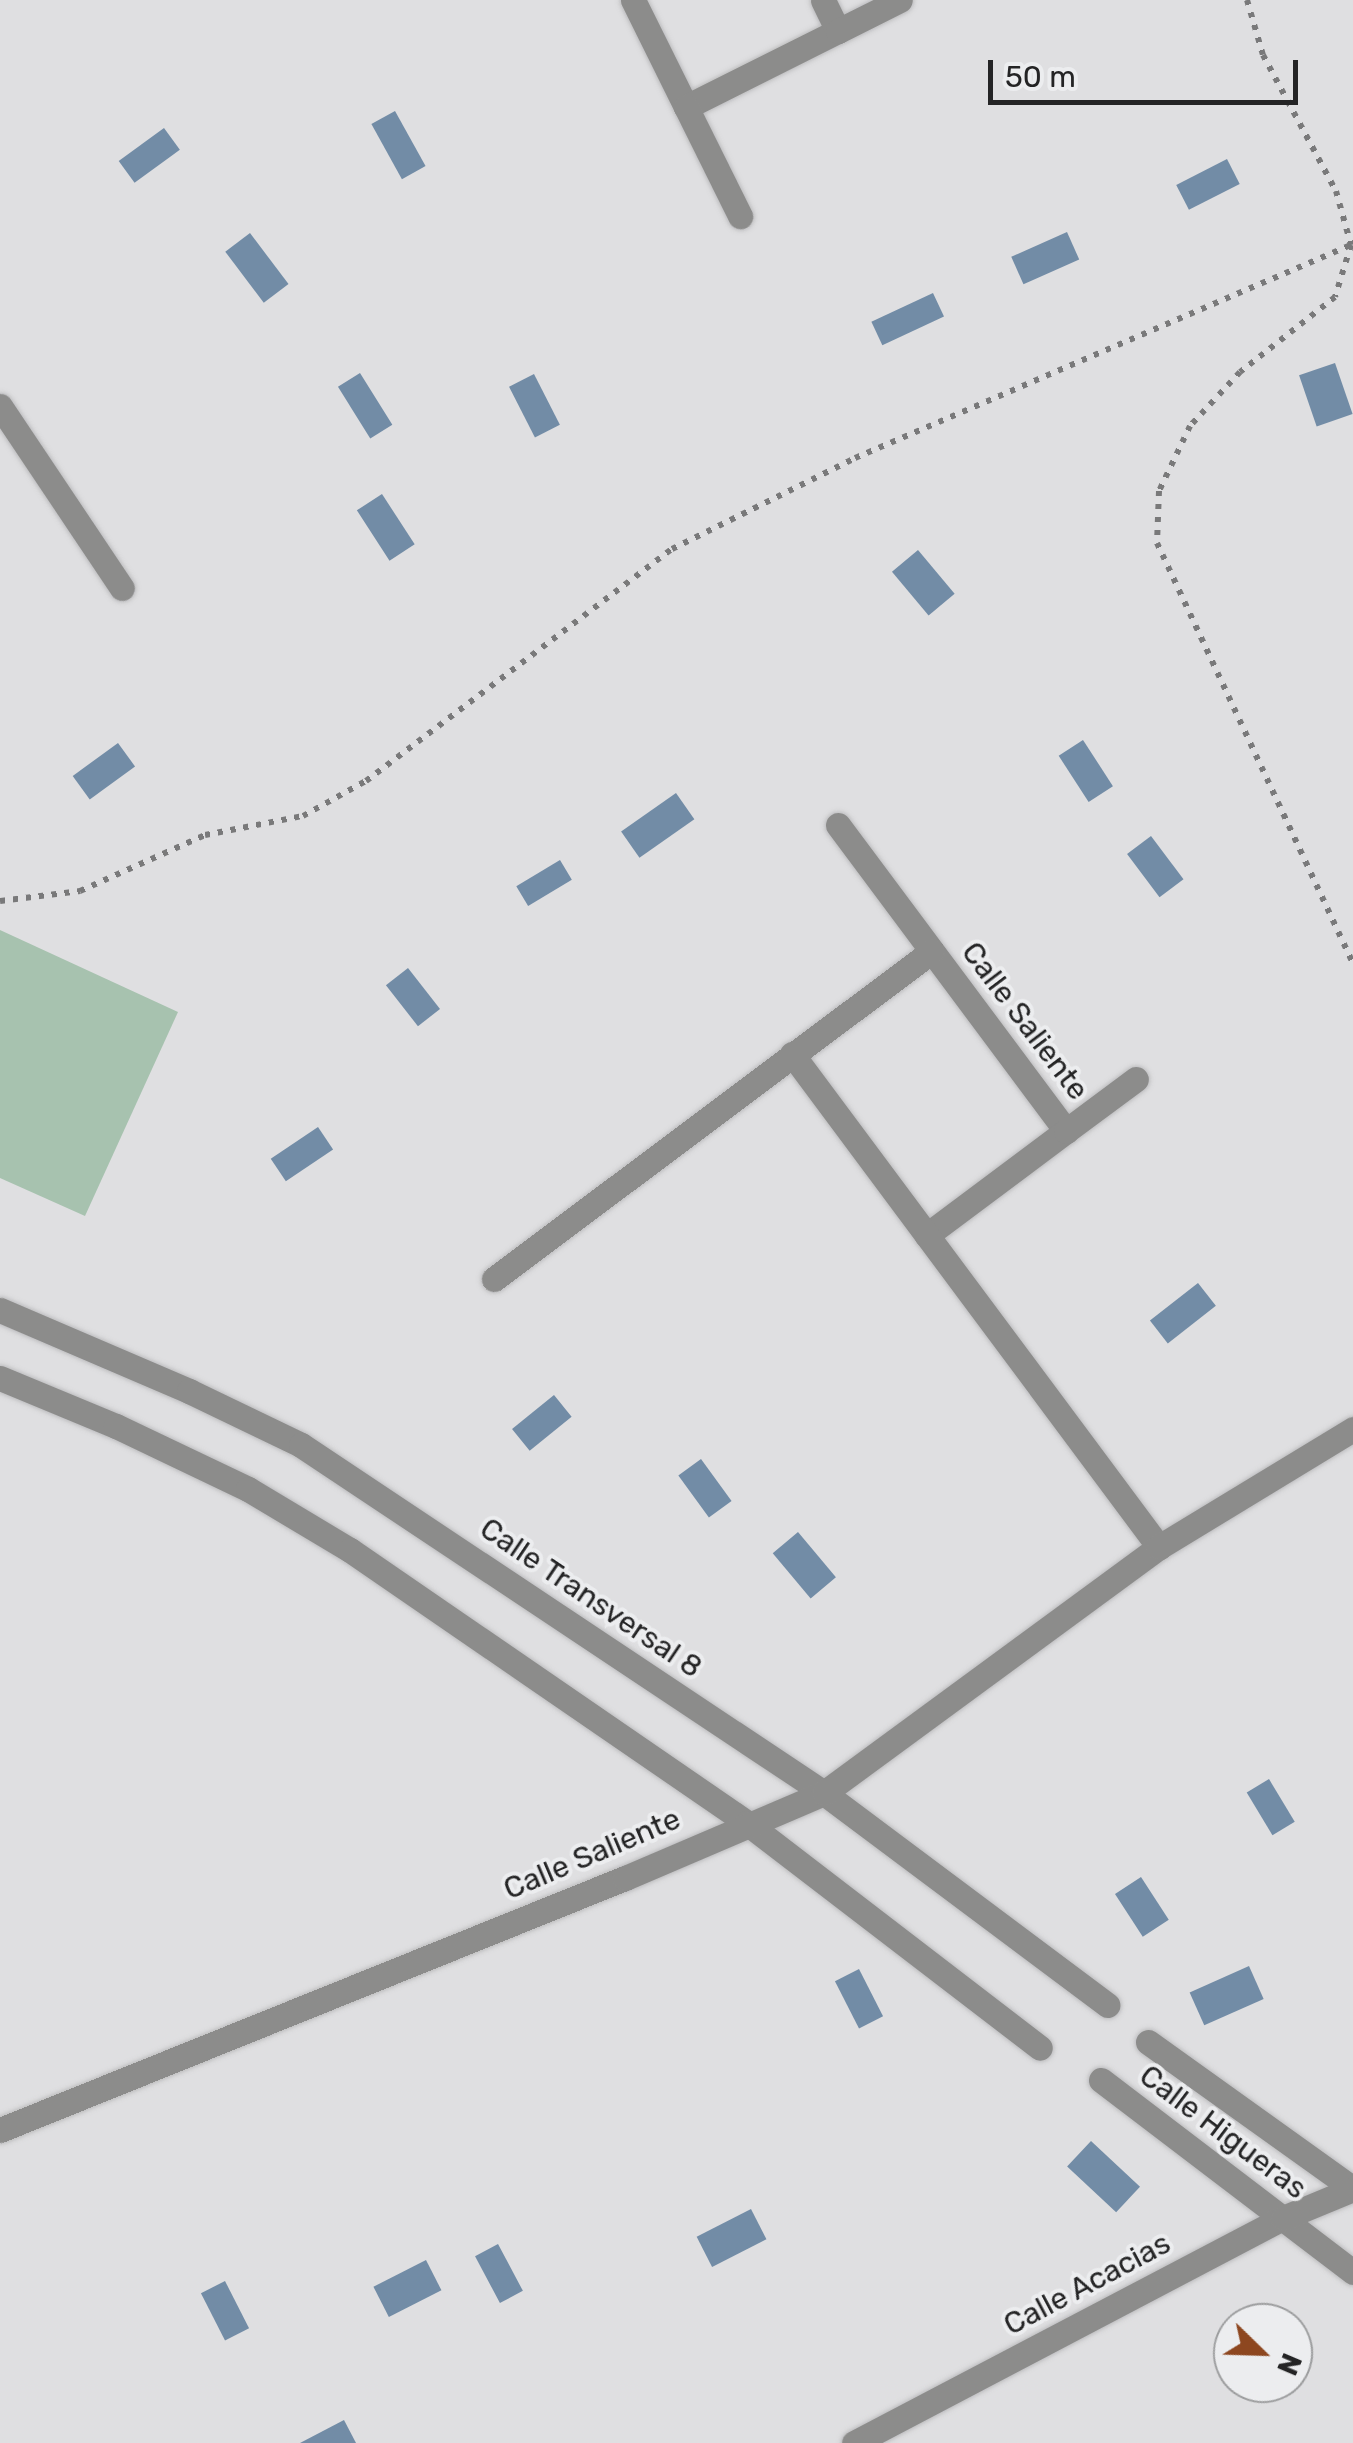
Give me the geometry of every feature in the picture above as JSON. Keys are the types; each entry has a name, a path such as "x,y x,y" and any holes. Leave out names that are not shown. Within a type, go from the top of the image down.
{"street":[{"path":"632,0 740,216"},
{"path":"823,0 838,30"},
{"path":"686,107 900,0"},
{"path":"0,406 122,588"},
{"name":"Calle Saliente","path":"838,825 1066,1131"},
{"name":"Calle Saliente","path":"494,1279 932,950"},
{"path":"792,1054 1159,1547"},
{"name":"Calle Saliente","path":"927,1235 1136,1079"},
{"name":"Calle Transversal 8","path":"0,1310 190,1391 302,1445 824,1793 1107,2004"},
{"path":"0,1378 116,1426 265,1499 350,1550 747,1822 1040,2048"},
{"name":"Calle Saliente","path":"0,2130 626,1878 747,1822 824,1793 1159,1547 1353,1430"},
{"name":"Calle Higueras","path":"1148,2042 1353,2189"},
{"name":"Calle Higueras","path":"1101,2080 1353,2272"},
{"name":"Calle Acacias","path":"854,2443 1283,2218 1353,2189"}],"path":[{"path":"1247,0 1263,55 1336,191 1352,245 1335,297 1240,372 1190,426 1159,491 1157,543 1353,963"},
{"path":"0,901 80,891 205,835 304,816 366,781 672,548 855,458 1352,245"}],"green space":[{"path":"0,930 178,1012 85,1216 0,1178"}],"water":[{"path":"395,111 426,166 402,179 371,124"},
{"path":"164,128 180,150 135,183 119,161"},
{"path":"1227,159 1240,184 1189,210 1176,185"},
{"path":"1067,232 1079,259 1023,284 1011,257"},
{"path":"250,233 289,284 264,303 225,252"},
{"path":"933,293 944,317 882,345 871,322"},
{"path":"1335,363 1353,414 1317,426 1299,375"},
{"path":"360,373 392,425 370,439 338,387"},
{"path":"534,374 560,425 535,437 509,387"},
{"path":"382,494 415,544 390,561 357,510"},
{"path":"918,550 955,594 929,616 892,572"},
{"path":"1083,740 1113,786 1089,802 1059,756"},
{"path":"118,743 135,766 90,799 73,776"},
{"path":"676,793 694,819 639,858 621,831"},
{"path":"1151,836 1183,879 1160,897 1127,854"},
{"path":"560,860 572,880 528,906 516,886"},
{"path":"408,968 440,1009 418,1026 386,985"},
{"path":"318,1127 333,1149 286,1181 271,1159"},
{"path":"1198,1283 1216,1306 1168,1343 1150,1321"},
{"path":"554,1395 572,1417 530,1451 512,1429"},
{"path":"701,1459 732,1501 709,1518 678,1475"},
{"path":"798,1532 836,1577 811,1598 773,1553"},
{"path":"1269,1779 1295,1822 1272,1835 1247,1792"},
{"path":"1141,1877 1169,1920 1143,1937 1115,1894"},
{"path":"1249,1966 1264,1999 1204,2025 1190,1992"},
{"path":"859,1969 883,2016 859,2028 835,1981"},
{"path":"1091,2141 1140,2187 1116,2212 1067,2167"},
{"path":"751,2209 766,2239 712,2267 697,2237"},
{"path":"498,2244 523,2291 500,2303 475,2256"},
{"path":"426,2260 441,2290 389,2317 373,2287"},
{"path":"225,2281 249,2328 225,2340 201,2293"},
{"path":"344,2420 356,2443 300,2443"}]}
